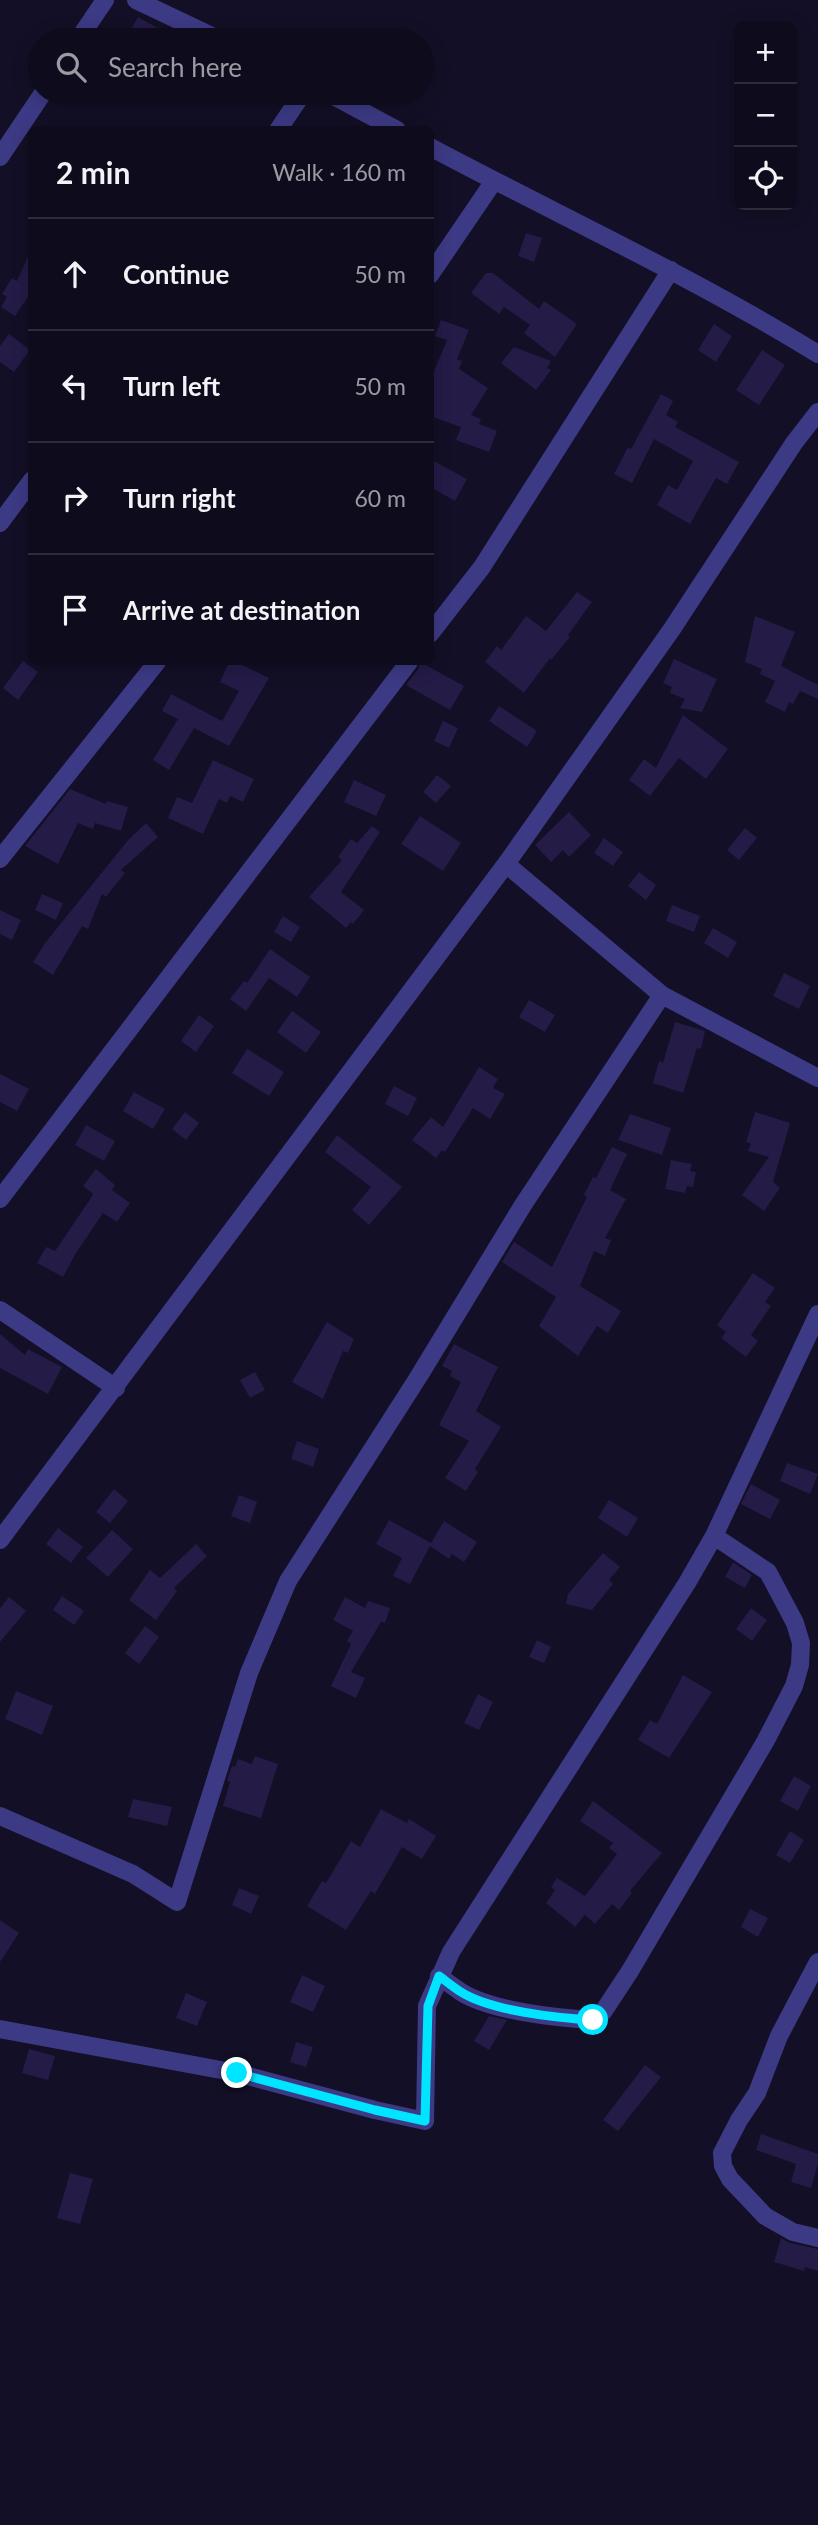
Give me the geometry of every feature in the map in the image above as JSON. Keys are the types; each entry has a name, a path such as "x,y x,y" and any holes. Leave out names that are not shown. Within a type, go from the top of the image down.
{"street":[{"path":"86,28 106,0"},
{"path":"136,0 195,28"},
{"path":"0,157 35,105"},
{"path":"281,126 295,105"},
{"path":"350,105 390,126"},
{"path":"434,149 759,317 818,354"},
{"path":"434,269 494,181"},
{"path":"434,629 482,567 670,270"},
{"path":"0,1539 116,1388 506,864 672,629 794,443 818,412"},
{"path":"0,523 28,485"},
{"path":"0,859 155,665"},
{"path":"0,1199 407,665"},
{"path":"506,864 662,995 818,1078"},
{"path":"0,1816 133,1874 177,1902 249,1673 288,1581 419,1376 523,1205 662,995"},
{"path":"0,1310 116,1388"},
{"path":"0,2029 237,2073 425,2121 428,2006 439,1976 451,1952 687,1583 714,1536 818,1314"},
{"path":"439,1976 462,1993 493,2005 593,2020 603,2012 630,1971 765,1742 794,1686 800,1665 801,1643 795,1623 768,1572 714,1536"},
{"path":"818,1962 779,2036 757,2093 722,2153 723,2166 730,2179 765,2216 793,2232 818,2238"}],"building":[{"path":"138,17 158,28 132,28"},
{"path":"526,233 542,238 534,262 518,256"},
{"path":"28,257 28,297 15,316 1,307 7,297 2,294 12,278 17,281"},
{"path":"486,273 493,273 539,309 544,301 577,324 555,357 524,333 530,325 504,307 499,314 471,293"},
{"path":"441,320 469,330 457,359 462,361 459,369 488,388 471,415 481,419 479,424 497,431 489,452 456,440 461,427 434,417 434,371 447,340 435,336"},
{"path":"714,324 732,336 716,362 698,350"},
{"path":"9,334 28,348 28,353 14,372 0,362 0,346"},
{"path":"514,347 551,361 547,368 551,370 536,390 501,363"},
{"path":"762,350 785,365 759,405 736,390"},
{"path":"661,394 673,401 666,415 678,422 675,427 739,462 727,484 716,478 690,524 657,505 668,485 677,490 693,461 654,439 632,483 614,474"},
{"path":"434,461 467,479 455,501 434,489"},
{"path":"577,592 592,602 568,635 570,637 551,660 550,658 524,693 485,662 497,646 501,650 526,616 546,631"},
{"path":"755,616 795,632 781,666 818,685 818,699 800,691 793,704 789,702 785,712 765,702 775,681 760,674 762,669 745,662"},
{"path":"674,659 717,679 702,712 680,708 685,699 670,693 672,687 663,683"},
{"path":"23,661 38,672 18,700 3,688"},
{"path":"228,665 242,665 269,678 229,746 194,728 169,770 153,760 178,719 162,711 171,694 222,721 239,691 220,682"},
{"path":"419,665 426,665 464,686 450,710 406,685"},
{"path":"499,706 537,731 527,747 489,721"},
{"path":"683,715 728,749 706,779 679,758 650,796 629,780 644,759 656,768"},
{"path":"443,721 458,728 449,748 434,741"},
{"path":"213,760 254,779 243,802 230,796 227,803 219,799 203,834 168,818 177,797 192,803"},
{"path":"437,775 451,786 436,803 423,792"},
{"path":"354,780 386,795 376,816 344,802"},
{"path":"70,789 106,804 107,801 128,807 121,831 95,823 93,829 78,823 58,864 25,846"},
{"path":"569,812 591,835 569,857 563,850 551,862 535,845"},
{"path":"420,816 461,843 443,871 401,844"},
{"path":"146,823 158,837 121,870 125,873 106,897 102,894 88,929 82,926 53,975 33,962 45,943 129,839"},
{"path":"372,826 380,832 341,892 364,910 353,924 351,922 346,928 309,897 342,860 338,857 351,839 357,843"},
{"path":"745,828 757,838 739,860 727,850"},
{"path":"604,838 623,852 613,866 594,853"},
{"path":"639,872 656,885 646,900 628,886"},
{"path":"42,894 63,903 56,920 35,910"},
{"path":"672,905 700,916 694,932 666,921"},
{"path":"0,910 21,920 12,940 0,934"},
{"path":"283,916 300,927 291,942 274,932"},
{"path":"713,928 737,942 728,958 704,943"},
{"path":"270,949 310,977 297,997 269,978 246,1011 230,999 244,981 247,983"},
{"path":"784,973 810,986 799,1009 773,996"},
{"path":"529,1000 555,1015 545,1032 519,1017"},
{"path":"292,1011 321,1032 306,1053 277,1032"},
{"path":"199,1015 214,1026 196,1052 181,1041"},
{"path":"675,1022 705,1031 701,1049 697,1048 683,1093 653,1083 659,1061 663,1063"},
{"path":"247,1049 284,1072 269,1096 232,1073"},
{"path":"479,1067 498,1079 493,1088 505,1094 490,1119 473,1108 445,1152 442,1150 436,1158 412,1140 431,1117 443,1127"},
{"path":"0,1074 29,1089 17,1111 0,1102"},
{"path":"394,1086 417,1098 408,1116 385,1104"},
{"path":"134,1092 165,1109 153,1129 123,1111"},
{"path":"185,1112 199,1123 186,1140 172,1129"},
{"path":"755,1112 790,1123 773,1182 780,1188 764,1211 742,1195 769,1157 748,1151 751,1144 746,1142"},
{"path":"630,1114 671,1128 662,1155 618,1140"},
{"path":"86,1125 115,1141 104,1161 75,1145"},
{"path":"337,1135 402,1187 369,1225 352,1210 371,1187 325,1152"},
{"path":"612,1147 627,1154 610,1190 626,1199 605,1238 611,1240 605,1256 594,1251 580,1286 621,1311 608,1333 597,1326 578,1356 539,1326 556,1297 502,1262 514,1242 552,1267 587,1197 584,1195 593,1177 596,1178"},
{"path":"671,1160 692,1164 690,1171 696,1172 693,1187 687,1186 685,1193 665,1189"},
{"path":"96,1169 115,1185 112,1190 130,1203 117,1222 103,1213 63,1277 37,1263 46,1247 55,1251 91,1198 93,1194 83,1186"},
{"path":"753,1273 775,1288 765,1302 771,1306 751,1335 758,1341 746,1357 721,1338 726,1332 717,1325"},
{"path":"327,1322 354,1339 348,1353 343,1351 323,1399 292,1382"},
{"path":"0,1334 25,1355 28,1349 62,1367 48,1394 0,1368"},
{"path":"454,1344 498,1367 476,1411 501,1427 475,1469 478,1472 466,1491 445,1478 469,1441 439,1425 461,1382 450,1376 452,1371 442,1366"},
{"path":"255,1372 265,1390 250,1398 240,1380"},
{"path":"297,1441 319,1449 313,1467 291,1459"},
{"path":"787,1463 818,1474 810,1494 780,1481"},
{"path":"751,1484 780,1500 770,1519 741,1504"},
{"path":"114,1489 128,1501 110,1523 96,1512"},
{"path":"239,1495 257,1502 250,1523 231,1516"},
{"path":"609,1500 638,1518 627,1537 598,1518"},
{"path":"389,1520 431,1543 444,1521 477,1542 464,1562 452,1554 449,1559 430,1546 410,1584 393,1576 402,1558 376,1544"},
{"path":"58,1528 83,1547 71,1563 46,1544"},
{"path":"112,1530 133,1549 108,1577 86,1558"},
{"path":"196,1544 207,1556 174,1588 177,1591 156,1620 129,1600 150,1570 160,1578"},
{"path":"603,1553 620,1567 609,1580 613,1584 592,1610 566,1604 568,1594"},
{"path":"733,1562 752,1575 745,1588 725,1577"},
{"path":"62,1596 84,1611 74,1625 53,1610"},
{"path":"9,1597 26,1611 0,1642 0,1608"},
{"path":"345,1597 365,1608 368,1601 390,1608 385,1623 381,1622 351,1672 365,1678 356,1698 331,1686 351,1644 347,1641 353,1631 333,1620"},
{"path":"751,1608 767,1620 752,1641 736,1629"},
{"path":"145,1626 159,1637 139,1664 125,1653"},
{"path":"537,1640 551,1647 544,1663 529,1657"},
{"path":"683,1675 712,1692 669,1758 638,1740 650,1720 657,1724"},
{"path":"16,1691 53,1706 42,1735 5,1719"},
{"path":"478,1694 493,1702 479,1730 464,1723"},
{"path":"255,1756 278,1764 261,1818 223,1806 232,1766 235,1767 238,1759 252,1764"},
{"path":"794,1776 811,1786 798,1811 780,1801"},
{"path":"133,1799 172,1807 167,1826 128,1817"},
{"path":"593,1801 662,1853 630,1891 632,1893 619,1910 612,1904 595,1924 585,1915 575,1927 546,1903 555,1890 551,1887 557,1878 585,1896 617,1854 609,1848 613,1843 580,1821"},
{"path":"381,1809 407,1823 409,1819 436,1836 422,1859 402,1847 375,1894 371,1891 346,1930 307,1906 322,1881 326,1883 351,1841 360,1847"},
{"path":"790,1831 804,1840 790,1863 776,1855"},
{"path":"239,1888 259,1896 251,1914 232,1905"},
{"path":"750,1909 768,1918 758,1937 741,1927"},
{"path":"0,1920 19,1933 0,1962"},
{"path":"302,1975 325,1986 313,2012 290,2002"},
{"path":"186,1993 207,2002 197,2026 176,2018"},
{"path":"489,2016 507,2020 489,2050 474,2041"},
{"path":"296,2042 313,2047 306,2067 290,2062"},
{"path":"29,2049 55,2056 48,2080 22,2073"},
{"path":"645,2065 661,2077 618,2131 603,2120"},
{"path":"761,2134 818,2154 811,2188 791,2182 796,2164 756,2150"},
{"path":"70,2173 93,2179 80,2224 57,2218"},
{"path":"781,2238 790,2243 818,2249 818,2271 805,2267 804,2271 774,2262"}],"route":[{"path":"237,2073 425,2121 428,2006 439,1976 462,1993 493,2005 593,2020"}]}
